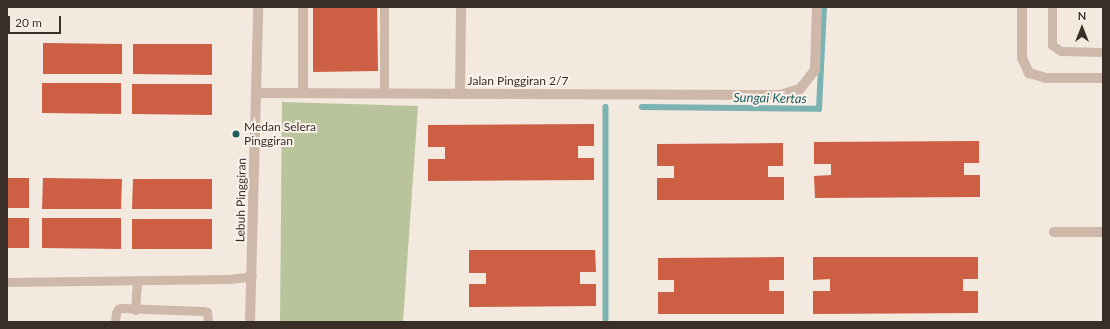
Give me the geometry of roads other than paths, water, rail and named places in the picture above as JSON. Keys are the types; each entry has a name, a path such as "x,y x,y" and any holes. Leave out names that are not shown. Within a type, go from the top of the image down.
{"street":[{"name":"Lebuh Pinggiran","path":"250,322 258,7"},
{"path":"303,7 303,93"},
{"path":"460,94 461,7"},
{"name":"Jalan Pinggiran 2/7","path":"256,93 780,95 800,89 815,70 817,7"},
{"path":"1022,7 1022,58 1029,72 1046,78 1103,78"},
{"path":"1054,232 1103,232"}],"lane":[{"path":"384,7 384,93"},
{"path":"1052,7 1052,46 1061,51 1103,52"},
{"path":"7,282 229,279 252,276"},
{"path":"135,310 136,280"},
{"path":"115,322 118,309 202,311 207,312 208,322"}],"waterway":[{"name":"Sungai Kertas","path":"642,107 819,109 824,7"},
{"name":"Sungai Kertas","path":"606,107 606,319"}],"place":[{"name":"Medan Selera Pinggiran","path":"236,134"}]}
